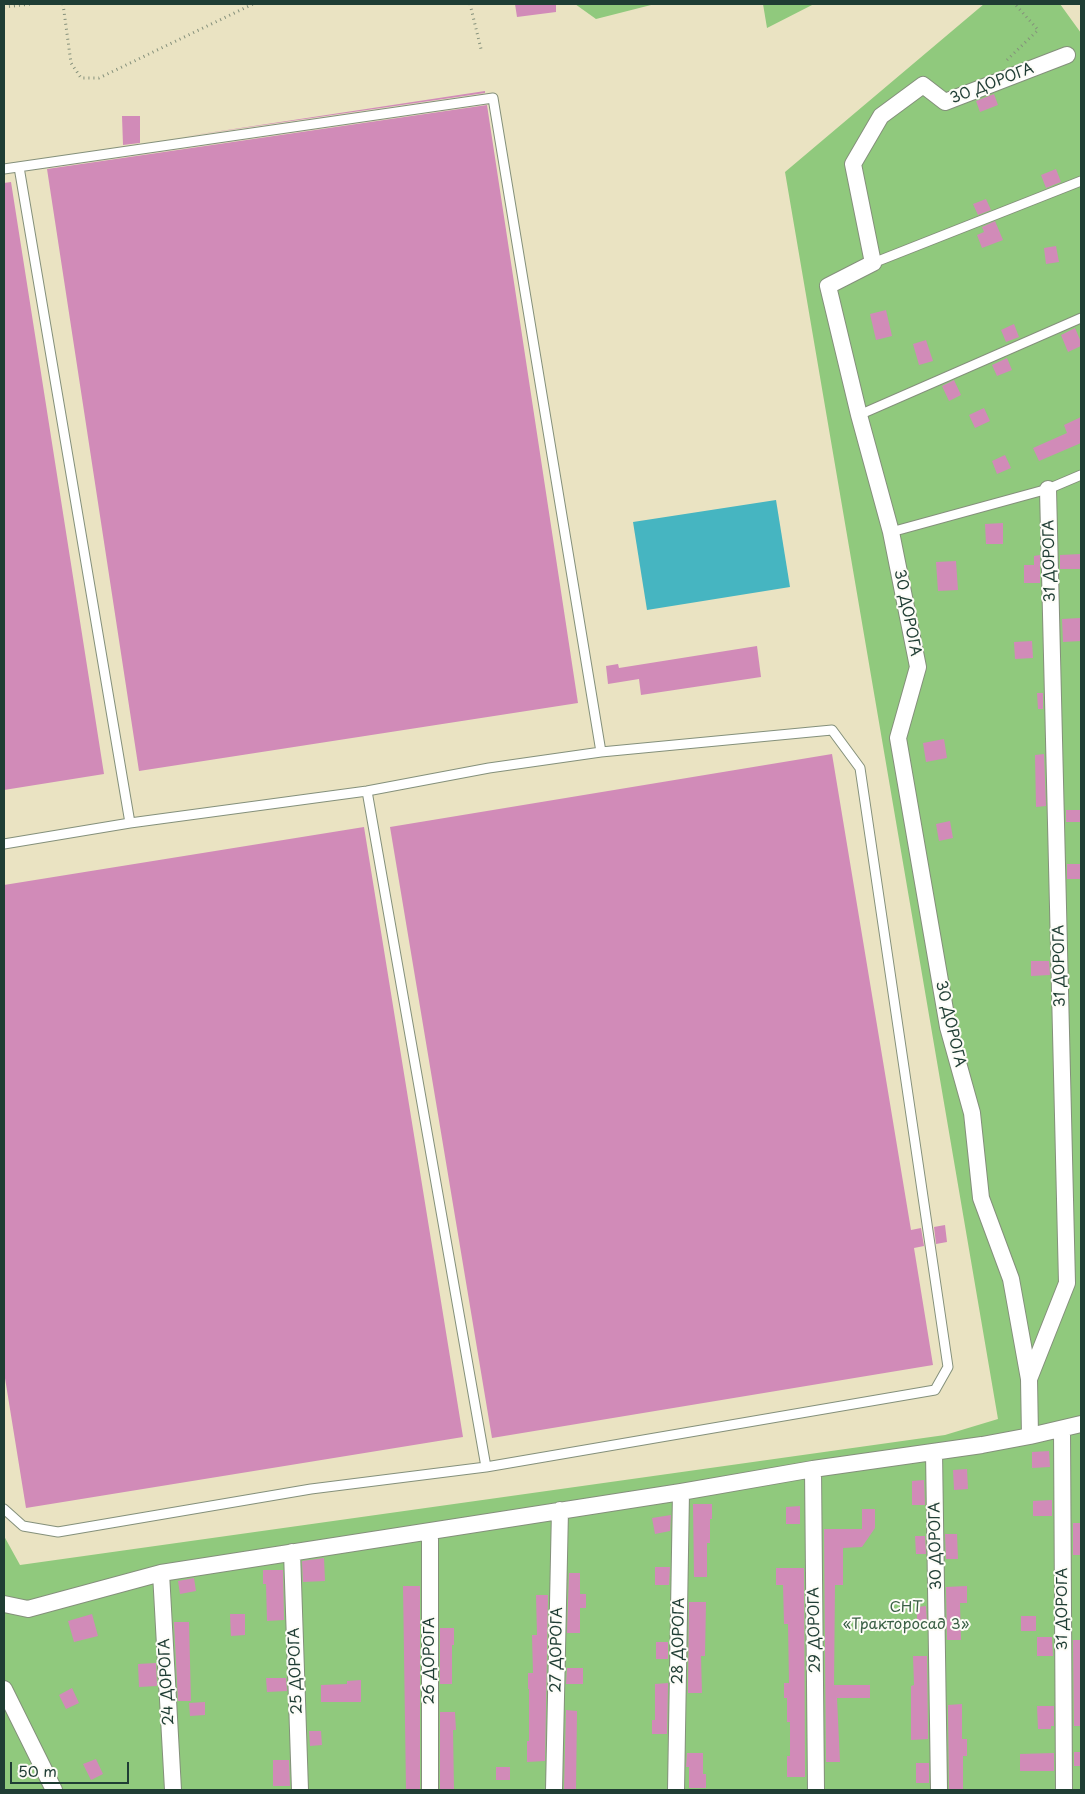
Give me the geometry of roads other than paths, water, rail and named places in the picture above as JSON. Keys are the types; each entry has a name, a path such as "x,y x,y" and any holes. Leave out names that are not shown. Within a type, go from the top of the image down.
{"street":[{"name":"30 ДОРОГА","path":"1029,1379 1011,1280 981,1198 972,1113 948,1027 898,738 918,667 891,532 859,415 828,286 873,263 853,164 881,116 922,85 945,102 1067,55"},
{"name":"31 ДОРОГА","path":"1030,1436 1029,1379 1067,1283 1048,489"},
{"path":"4,1604 28,1609 161,1574 681,1492 813,1469 934,1452 1030,1436 1081,1424"},
{"name":"31 ДОРОГА","path":"1062,1429 1064,1790"},
{"name":"30 ДОРОГА","path":"934,1452 939,1790"},
{"name":"29 ДОРОГА","path":"813,1469 816,1790"},
{"name":"28 ДОРОГА","path":"676,1790 681,1492"},
{"name":"27 ДОРОГА","path":"554,1790 560,1510"},
{"name":"26 ДОРОГА","path":"430,1532 430,1790"},
{"name":"25 ДОРОГА","path":"292,1552 300,1790"},
{"name":"24 ДОРОГА","path":"161,1574 173,1790"},
{"path":"4,1689 10,1717 54,1790"}],"lane":[{"path":"4,169 493,98 602,752"},
{"path":"19,167 130,823"},
{"path":"873,263 1081,181"},
{"path":"859,415 1081,318"},
{"path":"891,532 1048,489 1081,475"},
{"path":"4,844 130,823 367,790 489,768 602,752 832,730 860,768 948,1368 935,1390 486,1467 311,1489 58,1532 23,1526 4,1509"},
{"path":"367,790 486,1467"}],"water":[{"path":"776,500 790,587 647,610 633,522"}],"park label":[{"name":"СНТ «Тракторосад 3»","path":"906,1616"}]}
